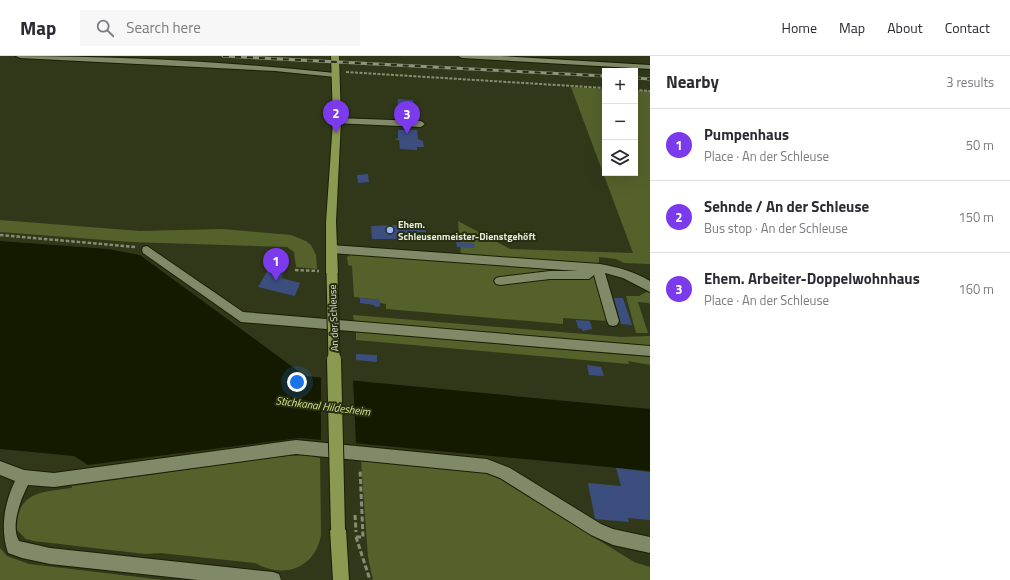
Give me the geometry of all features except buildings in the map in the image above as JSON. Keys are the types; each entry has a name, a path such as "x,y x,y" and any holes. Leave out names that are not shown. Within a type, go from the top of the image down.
{"main road":[{"name":"An der Schleuse","path":"335,56 337,122 331,249 326,272 341,580"}],"lane":[{"path":"20,56 335,73"},
{"path":"462,56 650,67"},
{"path":"337,122 421,124"},
{"path":"331,249 624,273 637,278 650,287"},
{"path":"147,250 241,317 650,351"},
{"path":"500,281 599,272"},
{"path":"599,272 613,321"},
{"path":"0,468 24,477 54,480 296,447 359,452 487,466 505,472 596,530 619,539 650,545"},
{"path":"24,477 5,520 4,528 6,540 14,547 50,556 273,580"}],"path":[{"path":"335,73 602,88"},
{"path":"638,90 650,91"},
{"path":"0,235 123,244 147,250"},
{"path":"295,270 326,272"},
{"path":"356,537 363,537 359,452"},
{"path":"356,532 356,537 363,554 370,580"}],"green space":[{"path":"571,87 602,89 602,170"},
{"path":"638,90 650,91 650,264 624,263 616,259 599,257 599,262 596,264 461,255 458,221 510,249 633,253 604,176 638,176"},
{"path":"0,220 140,231 223,229 291,235 306,241 311,245 316,255 317,269 296,267 294,252 287,247 131,242 0,232"},
{"path":"351,254 595,272 608,321 563,318 563,324 386,309 386,304 380,303 380,300 354,297 352,266 348,265 347,257"},
{"path":"648,291 650,293 650,305 649,303 638,302 648,333 636,333 626,296 639,296"},
{"path":"353,315 621,337 650,336 650,346 354,321"},
{"path":"356,332 650,357 650,365 628,361 629,364 356,340"},
{"path":"308,455 320,458 321,535 318,547 312,556 305,563 296,568 276,570 266,568 255,563 160,553 145,554 34,541 26,539 17,530 18,517 21,508 32,496 41,493 72,488 72,486 282,456"},
{"path":"361,461 393,462 485,473 495,476 634,562 650,567 650,580 373,580 368,557"},
{"path":"0,548 7,556 29,564 164,580 0,580"}],"water":[{"name":"Stichkanal Hildesheim","path":"0,241 108,249 140,255 305,376 650,409 650,471 300,438 88,465 74,456 0,449"}],"pier":[{"path":"321,376 353,379 356,445 321,442"}],"railway":[{"path":"223,56 602,76"},
{"path":"638,78 650,79"}],"place":[{"name":"Sehnde / An der Schleuse","path":"336,133"},
{"name":"Ehem. Arbeiter-Doppelwohnhaus","path":"407,134"},
{"name":"Ehem. Schleusenmeister-Dienstgehöft","path":"390,230"},
{"name":"Pumpenhaus","path":"276,281"}]}
